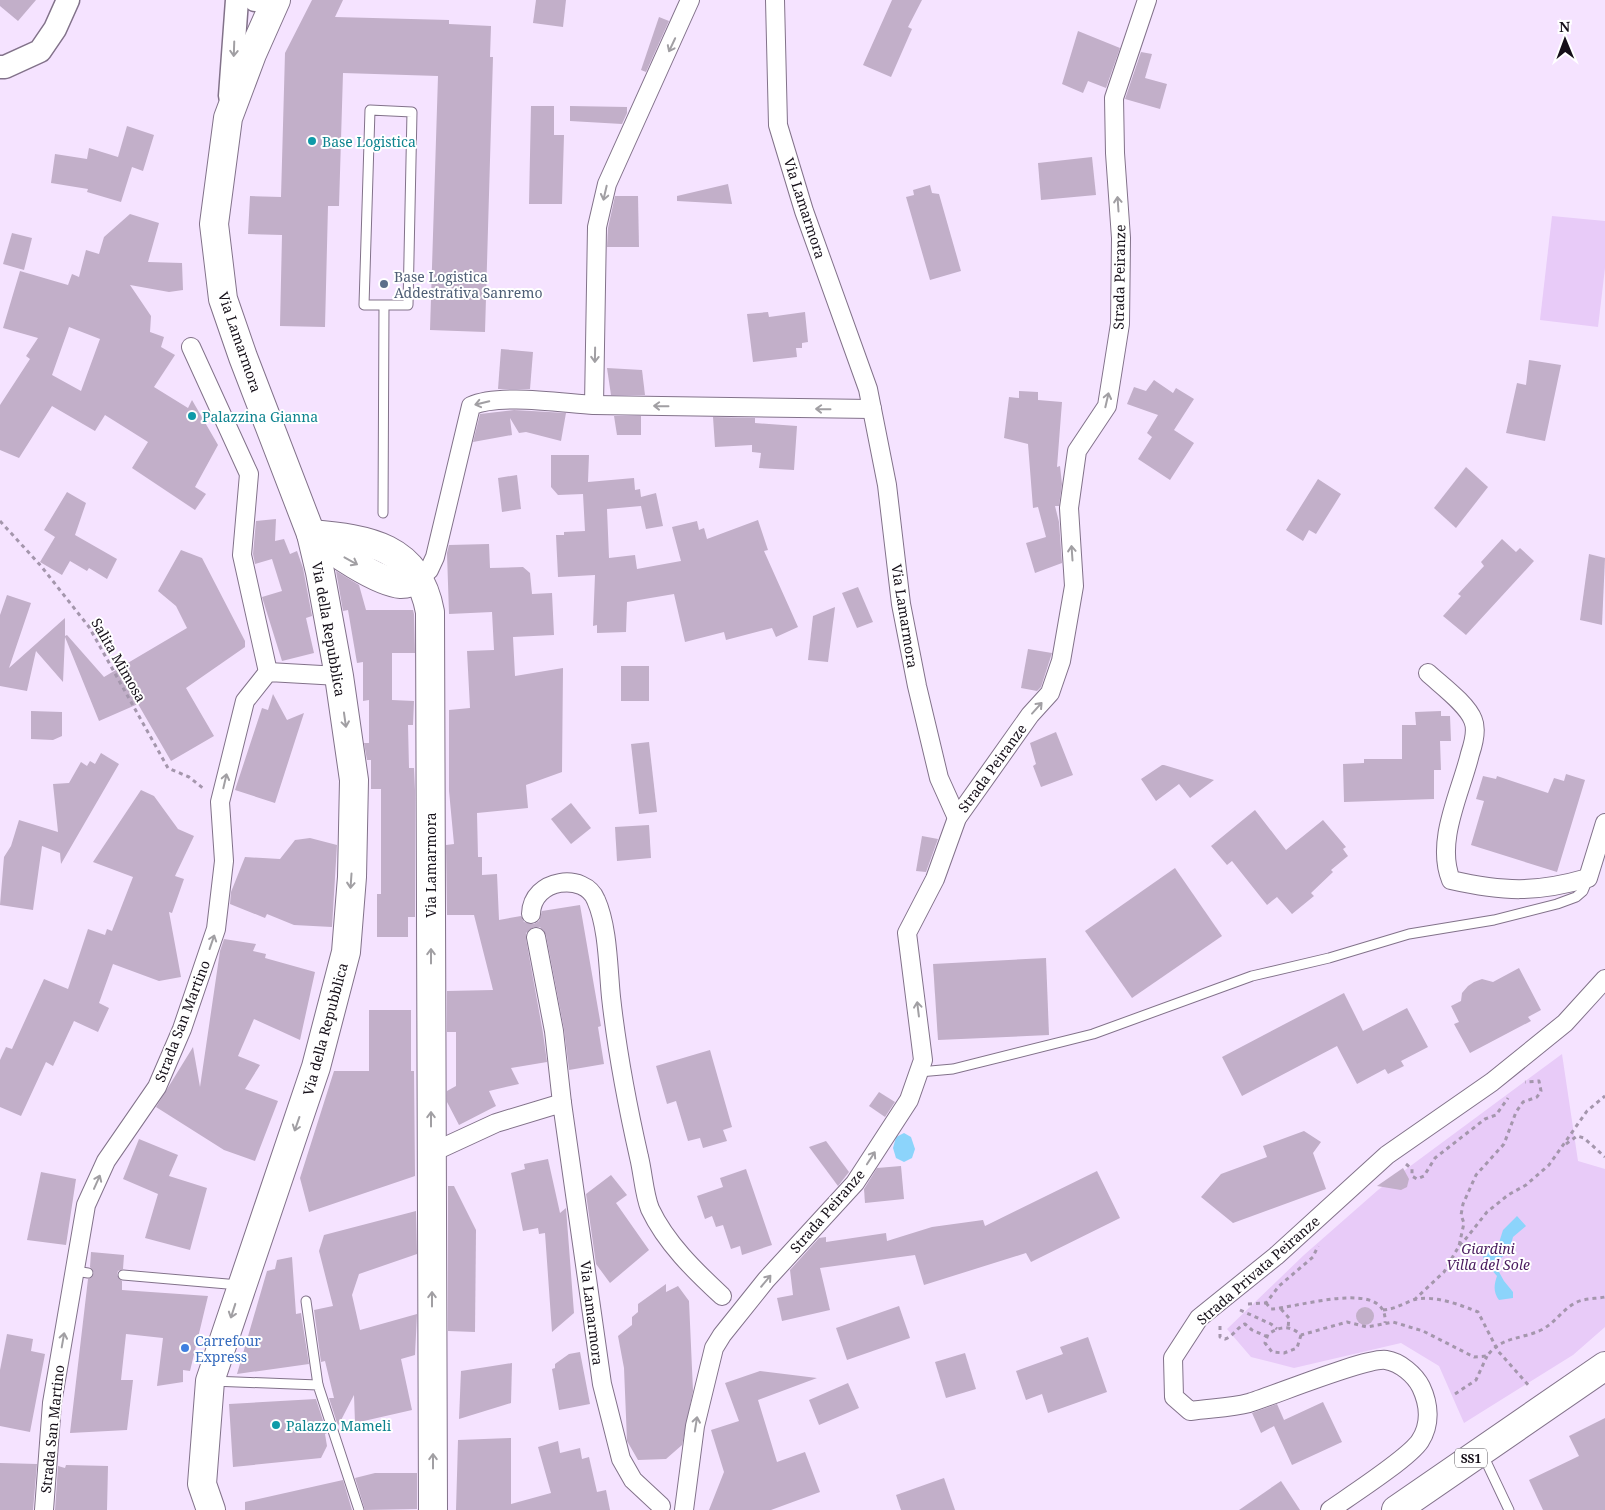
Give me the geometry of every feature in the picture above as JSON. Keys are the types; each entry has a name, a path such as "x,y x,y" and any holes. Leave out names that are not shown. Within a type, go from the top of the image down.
{"main road":[{"name":"Via Lamarmora","path":"271,0 228,118 214,224 223,299 243,357 311,534"},
{"path":"311,534 335,552 386,580 399,584 410,583 419,578"},
{"name":"Via della Repubblica","path":"211,1510 202,1484 210,1380 316,1067 346,952 352,877 354,780 339,676 311,534"},
{"name":"Via Lamarmora","path":"419,578 427,598 430,637 433,1510"},
{"name":"SS1","path":"1396,1510 1605,1366"}],"street":[{"path":"0,67 5,67 40,51 55,29 68,0"},
{"path":"228,118 237,0"},
{"path":"594,405 597,227 607,184 690,0"},
{"name":"Via Lamarmora","path":"775,0 778,125 804,211 868,389 887,486 901,604 915,677 939,778 957,818"},
{"name":"Strada Peiranze","path":"684,1510 695,1426 714,1348 722,1335 766,1280 855,1183 909,1100 922,1060 922,1041 907,933 935,879 957,818 1030,715 1050,693 1061,662 1074,586 1069,508 1077,451 1107,406 1120,324 1121,238 1115,153 1114,98 1147,0"},
{"path":"191,347 249,474 242,555 268,672 339,676"},
{"path":"419,578 428,570 435,557 467,417 471,406 481,402 501,400 594,405 872,410"},
{"name":"Strada San Martino","path":"44,1510 52,1403 81,1272 86,1205 106,1161 157,1087 182,1029 216,929 224,861 220,802 246,701 268,672"},
{"path":"1428,673 1456,698 1473,720 1473,742 1453,814 1446,850 1446,867 1451,880 1504,890 1557,887 1588,878 1605,823"},
{"path":"531,914 536,894 545,887 558,883 583,886 596,898 601,915 613,1015 630,1116 650,1208 682,1259 722,1296"},
{"name":"Via Lamarmora","path":"536,937 554,1031 562,1103 602,1384 621,1458 633,1480 661,1506"},
{"name":"Strada Privata Peiranze","path":"1330,1510 1404,1456 1420,1442 1427,1423 1428,1400 1417,1380 1404,1368 1386,1360 1361,1364 1246,1404 1190,1411 1174,1397 1173,1358 1199,1318 1234,1298 1276,1256 1387,1155 1492,1082 1565,1023 1605,979"},
{"path":"431,1153 496,1123 562,1103"}],"lane":[{"path":"370,110 412,112 408,306 384,305 364,305 370,110"},
{"path":"383,513 384,305"},
{"path":"919,1072 953,1069 1093,1034 1252,976 1329,958 1409,934 1494,920 1556,904 1576,897 1583,891 1588,878"},
{"path":"123,1275 242,1285"},
{"path":"306,1302 318,1385 359,1510"},
{"path":"210,1380 318,1385"},
{"path":"1481,1451 1509,1510"}],"path":[{"name":"Salita Mimosa","path":"0,521 41,566 89,627 168,768 189,777 220,802"},
{"path":"1459,1246 1464,1223 1461,1215 1463,1204 1476,1175 1489,1164 1504,1144 1516,1112 1523,1102 1537,1097 1541,1091 1538,1082 1528,1081 1520,1085"},
{"path":"1399,1166 1406,1164 1412,1168 1412,1176 1417,1178 1424,1176 1435,1158 1485,1119 1496,1115 1507,1098 1513,1093"},
{"path":"1383,1310 1393,1309 1414,1300 1444,1272 1459,1246 1487,1212 1549,1165 1587,1111 1605,1096"},
{"path":"1560,1150 1577,1136 1584,1138 1605,1157"},
{"path":"1266,1303 1279,1286 1313,1257 1322,1238"},
{"path":"1234,1298 1266,1303 1271,1309 1281,1309 1354,1297 1376,1301 1383,1310 1385,1323"},
{"path":"1455,1394 1476,1380 1486,1356 1495,1345 1541,1330 1556,1320 1574,1303 1605,1297"},
{"path":"1234,1298 1240,1310 1271,1324 1277,1329"},
{"path":"1234,1298 1223,1315 1220,1337 1225,1339 1233,1336 1245,1324 1252,1330 1268,1337"},
{"path":"1414,1300 1451,1301 1478,1312 1495,1345 1546,1406"},
{"path":"1281,1309 1289,1318 1288,1328"},
{"path":"1301,1335 1347,1322 1368,1327 1385,1323 1396,1323 1423,1331 1474,1357 1486,1356"},
{"path":"1294,1328 1301,1335 1297,1348 1284,1353 1272,1352 1266,1343 1268,1334 1277,1329 1294,1328"}],"green space":[{"path":"1552,216 1605,221 1605,268 1598,327 1540,320"},
{"name":"Giardini Villa del Sole","path":"1562,1054 1578,1161 1605,1169 1605,1327 1573,1355 1464,1423 1439,1366 1401,1343 1294,1368 1251,1357 1227,1329 1304,1255 1378,1190"}],"water":[{"path":"904,1133 911,1137 915,1149 912,1158 904,1162 896,1158 893,1148 896,1137"},
{"path":"1517,1216 1526,1226 1513,1237 1509,1252 1494,1263 1513,1292 1513,1298 1499,1300 1495,1288 1497,1276 1490,1268 1484,1266 1483,1254 1498,1246 1503,1230"}],"building":[{"path":"0,0 36,0 18,21 0,6"},
{"name":"Base Logistica","path":"312,0 343,0 335,17 449,20 449,24 491,26 490,57 493,57 485,332 430,330 438,76 343,73 339,206 328,206 325,327 280,326 282,235 248,234 250,196 281,197 285,53"},
{"path":"536,0 566,0 563,27 533,23"},
{"path":"892,0 922,0 908,27 912,29 891,77 863,65"},
{"path":"659,17 669,21 646,72 641,70"},
{"path":"1078,31 1120,48 1106,88 1088,81 1083,93 1062,84"},
{"path":"1141,52 1152,54 1145,78 1167,84 1160,109 1125,99"},
{"path":"531,106 554,106 554,135 564,135 562,204 529,204"},
{"path":"570,106 627,107 627,113 622,124 570,121"},
{"path":"127,126 154,135 143,171 132,167 121,202 87,192 88,189 51,183 55,154 87,159 89,148 118,157"},
{"path":"1092,157 1096,195 1041,200 1038,163"},
{"path":"728,184 732,204 677,201 677,196"},
{"path":"930,185 932,193 939,194 961,271 930,280 906,197 914,195 913,190"},
{"path":"615,196 638,196 639,247 607,247 608,228"},
{"path":"130,214 159,223 148,262 182,263 183,290 169,292 130,285 151,316 150,332 164,337 161,347 175,355 154,387 188,408 192,400 218,445 195,487 206,494 195,510 132,468 148,442 105,415 95,431 52,406 19,458 0,450 0,405 30,359 26,356 38,338 3,328 20,271 68,285 72,274 79,277 86,250 99,254 104,237","holes":["69,327 100,339 81,391 52,375"]},
{"path":"12,233 32,238 24,270 3,264"},
{"path":"768,312 769,317 805,312 808,342 802,343 802,348 796,348 797,357 753,362 747,314"},
{"path":"501,349 533,352 530,389 498,389"},
{"path":"1529,360 1561,365 1545,441 1506,433 1517,383 1526,385"},
{"path":"607,368 642,370 645,395 611,395"},
{"path":"1154,380 1173,393 1176,388 1194,399 1174,430 1194,443 1170,480 1138,459 1152,437 1147,433 1158,415 1127,404 1134,387 1146,391"},
{"path":"1019,391 1038,392 1038,400 1062,402 1057,467 1060,466 1062,484 1059,506 1055,506 1059,522 1062,563 1035,573 1026,543 1046,537 1038,507 1033,508 1028,444 1004,438 1009,397 1019,398"},
{"path":"514,410 566,413 561,441 526,432 519,433 510,418 512,435 473,442 480,414"},
{"path":"614,416 641,416 641,435 617,435"},
{"path":"713,417 755,418 755,423 797,426 794,470 759,468 761,453 752,452 752,445 715,447"},
{"path":"551,455 589,455 588,482 634,478 635,490 640,489 641,497 656,493 663,526 646,529 641,506 607,509 609,558 635,555 637,569 681,561 672,527 697,521 699,530 704,528 707,539 758,520 768,550 764,551 798,627 776,637 772,628 726,640 724,632 685,642 674,594 627,602 626,632 597,633 597,625 593,626 595,575 558,577 556,535 564,535 564,532 585,531 583,494 558,495 551,487"},
{"path":"1466,467 1488,487 1456,528 1434,508"},
{"path":"517,475 521,509 502,512 498,478"},
{"path":"1318,479 1341,494 1316,534 1309,530 1303,541 1286,530"},
{"path":"67,492 86,503 75,535 117,559 107,579 89,568 87,571 70,561 62,575 40,562 55,537 44,530"},
{"path":"276,519 275,541 284,539 290,554 297,551 303,568 312,616 306,618 314,653 282,661 262,597 282,591 272,559 255,564 253,554 256,521"},
{"path":"1502,539 1516,552 1520,548 1534,561 1466,635 1443,616 1461,596 1458,594 1484,566 1481,562"},
{"path":"489,544 490,568 523,567 530,573 532,594 552,593 554,635 513,637 515,676 563,668 562,772 526,785 528,808 477,813 478,857 482,857 482,875 497,874 499,920 521,916 524,922 534,924 539,921 542,911 580,905 601,1026 598,1027 604,1064 569,1070 564,1029 546,935 540,927 534,927 526,933 526,939 547,1062 511,1068 519,1084 489,1091 496,1106 459,1125 447,1102 447,1091 456,1086 456,1032 447,1032 447,991 493,990 474,915 447,915 446,845 454,844 449,791 449,710 470,708 467,651 494,650 492,612 449,614 447,553 449,545"},
{"path":"181,550 202,558 245,641 245,647 186,688 214,736 171,761 138,704 99,721 65,637 63,682 36,651 27,691 0,686 0,615 7,595 31,603 9,668 65,618 65,636 67,635 104,677 187,628 176,606 158,591"},
{"path":"1589,554 1605,558 1602,625 1580,620"},
{"path":"336,571 359,585 366,610 413,610 414,614 415,653 392,653 392,700 414,701 413,725 408,725 409,768 414,768 415,790 415,917 408,917 408,937 377,937 377,894 381,894 381,789 371,789 371,760 367,760 364,743 369,743 369,700 363,701 363,662 357,663 348,610 343,611"},
{"path":"858,587 873,622 857,628 842,593"},
{"path":"835,607 828,662 808,660 813,616"},
{"path":"1028,649 1052,653 1041,687 1037,691 1021,688"},
{"path":"621,666 649,666 649,701 621,701"},
{"path":"273,694 287,720 304,713 275,803 235,790 262,708 268,710"},
{"path":"31,711 62,712 62,736 53,740 31,739"},
{"path":"1441,711 1441,716 1450,716 1451,741 1440,741 1441,770 1434,770 1434,799 1344,802 1343,764 1364,763 1364,759 1402,759 1402,725 1416,725 1415,712"},
{"path":"1056,732 1073,775 1041,787 1033,766 1036,764 1030,743"},
{"path":"649,742 657,812 639,814 631,744"},
{"path":"101,753 119,764 61,864 60,853 42,846 33,910 0,905 4,857 11,846 19,820 58,832 53,784 69,783 81,762 87,766 90,761 95,764"},
{"path":"1162,765 1214,780 1190,798 1179,784 1156,801 1141,779"},
{"path":"1566,774 1585,780 1557,872 1471,845 1484,801 1476,799 1483,776 1496,779 1497,776 1548,793 1554,778 1564,781"},
{"path":"141,790 154,796 178,829 194,836 175,876 184,879 172,913 169,912 181,977 159,981 113,964 99,1003 109,1008 98,1032 74,1021 53,1066 46,1062 21,1116 0,1107 0,1060 6,1047 12,1049 44,979 68,989 88,929 105,935 107,929 112,931 133,877 93,862"},
{"path":"571,803 591,828 571,844 551,819"},
{"path":"1255,810 1286,850 1323,820 1346,847 1343,849 1348,856 1331,870 1333,872 1311,893 1314,896 1292,914 1277,897 1267,905 1232,861 1227,865 1211,846"},
{"path":"649,825 651,858 617,861 615,827"},
{"path":"922,836 938,839 926,872 916,871"},
{"path":"310,838 337,845 332,927 294,925 267,914 265,918 230,904 231,892 245,857 280,859 295,840"},
{"path":"1175,868 1222,936 1132,998 1085,931"},
{"path":"224,939 256,944 253,951 266,954 265,958 315,972 300,1040 254,1019 238,1056 260,1065 245,1089 278,1101 255,1161 224,1150 156,1107 193,1047 200,1087 220,951"},
{"path":"1046,958 1049,1035 938,1040 933,964"},
{"path":"1519,968 1541,1010 1528,1017 1531,1021 1470,1053 1454,1024 1459,1022 1451,1006 1461,1001 1462,993 1474,982 1482,979 1493,982"},
{"path":"1344,993 1363,1031 1407,1008 1428,1047 1401,1061 1404,1066 1388,1074 1385,1069 1357,1084 1337,1046 1242,1096 1222,1057"},
{"path":"369,1010 411,1010 411,1071 414,1071 415,1176 309,1212 300,1178 334,1071 369,1071"},
{"path":"710,1050 732,1127 723,1130 727,1141 703,1148 700,1138 688,1141 676,1101 667,1104 656,1066"},
{"path":"879,1092 895,1102 885,1117 869,1106"},
{"path":"1304,1131 1321,1142 1313,1153 1326,1189 1233,1223 1201,1197 1221,1174 1267,1157 1263,1146"},
{"path":"139,1139 178,1155 169,1176 207,1188 190,1250 145,1238 158,1194 123,1179"},
{"path":"826,1141 849,1172 838,1186 809,1147"},
{"path":"548,1159 560,1213 566,1208 574,1313 552,1332 545,1233 539,1234 538,1228 523,1231 511,1173 525,1169 524,1164"},
{"path":"901,1166 904,1199 865,1203 864,1189 877,1168"},
{"path":"1403,1168 1409,1179 1407,1187 1401,1190 1377,1186"},
{"path":"746,1169 772,1245 742,1255 740,1246 731,1249 723,1225 716,1227 712,1216 705,1219 697,1196 723,1187 720,1178"},
{"path":"1097,1171 1120,1218 1031,1262 1026,1253 924,1285 915,1255 820,1268 830,1310 782,1321 777,1298 793,1295 790,1270 819,1238 826,1237 826,1242 886,1233 887,1241 932,1227 983,1220 985,1226"},
{"path":"41,1172 76,1179 66,1245 27,1240"},
{"path":"611,1175 627,1195 616,1203 649,1250 610,1283 596,1264 586,1194"},
{"path":"448,1186 454,1186 476,1230 475,1332 448,1331"},
{"path":"416,1211 417,1254 359,1274 352,1295 360,1330 417,1314 415,1355 401,1359 412,1410 355,1423 354,1395 338,1426 329,1398 334,1398 325,1361 321,1362 314,1310 333,1306 319,1251 324,1235"},
{"path":"91,1252 124,1255 123,1269 118,1271 117,1275 122,1281 122,1290 208,1296 190,1371 183,1370 183,1382 157,1386 163,1338 126,1334 121,1380 133,1380 127,1430 70,1433 88,1279 94,1273 90,1267"},
{"path":"292,1257 296,1314 301,1313 309,1364 237,1374 267,1271 275,1269 277,1260"},
{"path":"666,1284 666,1292 678,1286 689,1301 693,1391 682,1445 666,1459 638,1460 627,1441 624,1368 618,1336 632,1325 632,1317 638,1312 638,1304"},
{"path":"899,1306 910,1338 847,1360 836,1328"},
{"path":"1365,1307 1371,1310 1374,1316 1371,1322 1365,1325 1359,1322 1356,1316 1359,1310"},
{"path":"7,1334 33,1339 31,1351 45,1354 30,1432 0,1426 0,1370"},
{"path":"1088,1337 1107,1392 1048,1413 1042,1394 1026,1400 1016,1371 1063,1354 1060,1347"},
{"path":"580,1352 590,1404 559,1410 552,1369 555,1368 555,1364 569,1354"},
{"path":"965,1353 976,1389 946,1398 935,1362"},
{"path":"512,1363 511,1403 459,1419 461,1371"},
{"path":"760,1371 817,1378 758,1400 777,1462 805,1452 820,1492 771,1510 709,1510 724,1472 711,1430 739,1421 725,1383"},
{"path":"848,1383 859,1408 819,1425 809,1400"},
{"name":"Palazzo Mameli","path":"316,1399 327,1433 325,1434 327,1446 321,1458 233,1467 229,1404"},
{"path":"1323,1402 1342,1442 1292,1465 1274,1426 1261,1433 1252,1413 1277,1404 1284,1420"},
{"path":"1605,1418 1605,1510 1543,1510 1529,1480 1579,1456 1569,1436"},
{"path":"511,1438 511,1504 551,1493 538,1447 558,1441 560,1453 580,1448 582,1459 589,1457 597,1492 606,1490 610,1510 456,1510 458,1440"},
{"path":"0,1463 37,1464 33,1510 0,1510"},
{"path":"66,1465 108,1466 107,1510 55,1510 58,1466 65,1468"},
{"path":"375,1473 417,1473 417,1509 365,1510 355,1478"},
{"path":"944,1478 955,1510 901,1510 896,1495"},
{"path":"343,1480 352,1510 245,1510 245,1502"},
{"path":"1281,1481 1300,1510 1239,1510"}],"place":[{"name":"Base Logistica","path":"312,141"},
{"name":"Base Logistica Addestrativa Sanremo","path":"384,284"},
{"name":"Palazzina Gianna","path":"192,416"},
{"name":"Carrefour Express","path":"185,1348"},
{"name":"Palazzo Mameli","path":"276,1425"}]}
